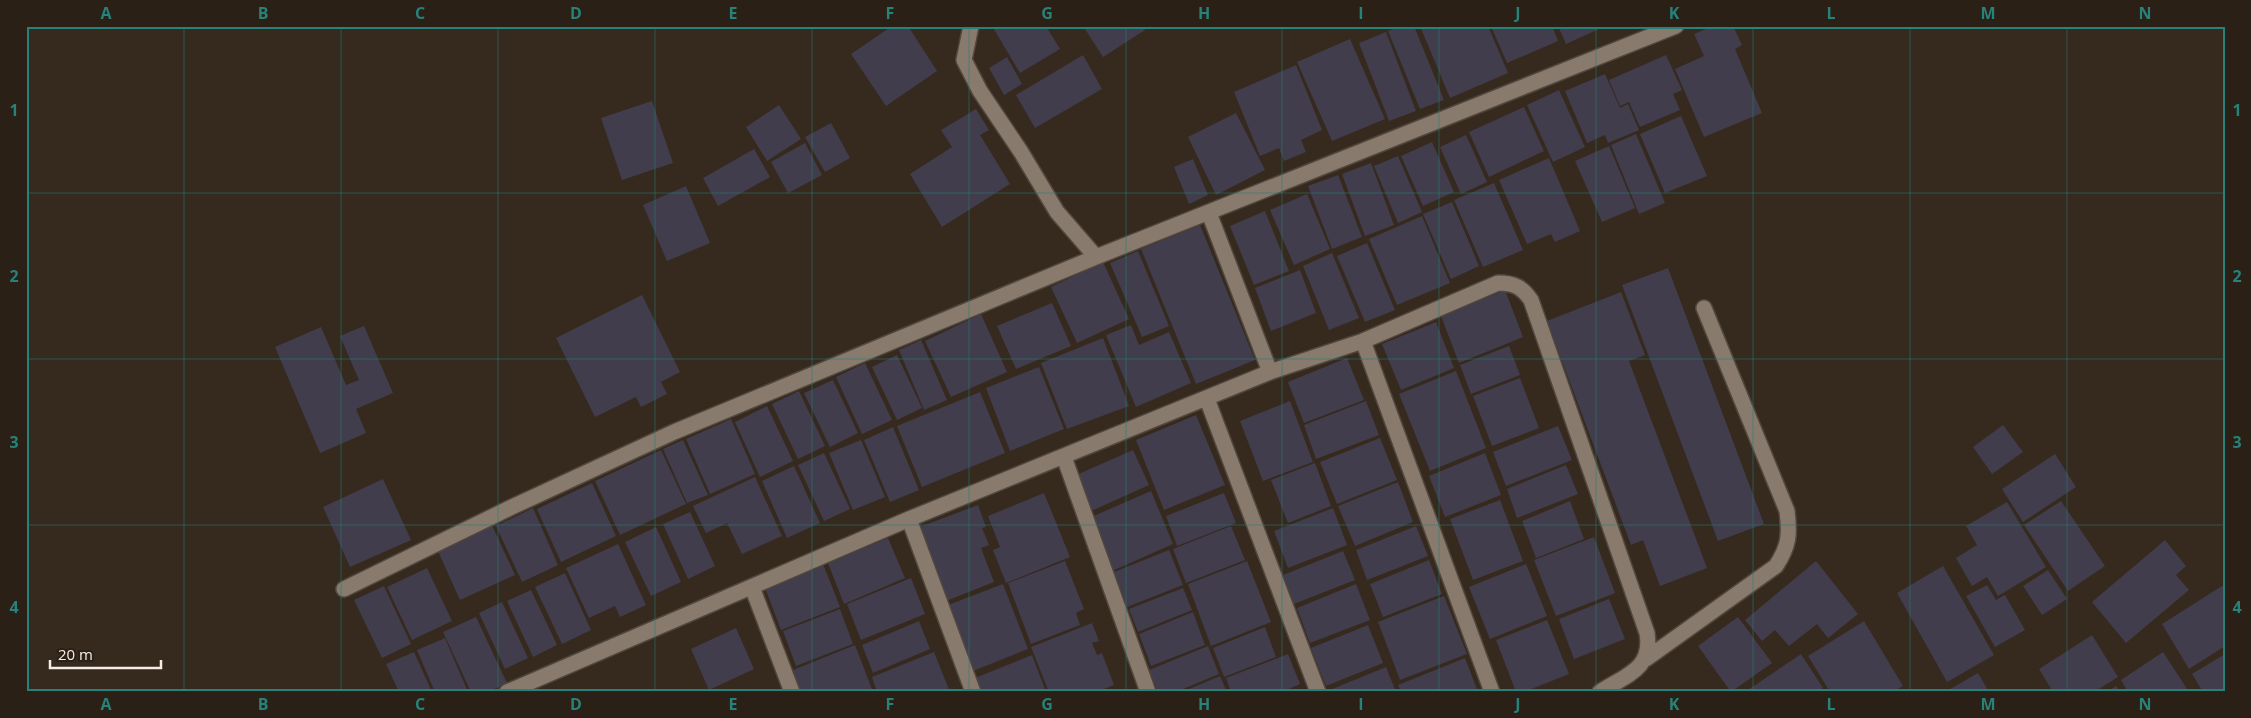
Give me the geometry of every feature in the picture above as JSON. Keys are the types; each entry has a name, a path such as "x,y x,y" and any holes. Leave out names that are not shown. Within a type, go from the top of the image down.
{"street":[{"path":"971,26 964,60 980,91 1021,152 1057,212 1096,258"},
{"path":"344,589 514,506 674,432 1096,258 1676,26"},
{"path":"1209,213 1270,372"},
{"path":"507,692 909,519 1270,372 1364,341 1498,283 1512,283 1524,290 1531,300 1647,633 1649,648 1646,659"},
{"path":"1600,692 1640,666 1646,659 1776,566 1786,551 1790,531 1787,511 1704,308"},
{"path":"1364,341 1492,692"},
{"path":"1207,399 1318,692"},
{"path":"1064,457 1148,692"},
{"path":"909,519 973,692"},
{"path":"752,587 792,692"}],"building":[{"path":"892,26 908,26 937,71 886,106 851,54"},
{"path":"992,26 1046,26 1060,49 1020,73"},
{"path":"1083,26 1143,26 1145,30 1103,57"},
{"path":"1400,26 1414,26 1444,100 1420,109 1388,31"},
{"path":"1420,26 1488,26 1508,73 1450,98"},
{"path":"1491,26 1552,26 1558,41 1507,63"},
{"path":"1558,26 1598,26 1599,29 1566,44"},
{"path":"1713,26 1733,26 1742,45 1735,49 1762,113 1704,137 1675,69 1704,56 1694,34"},
{"path":"1386,32 1416,111 1389,121 1359,43"},
{"path":"1350,39 1385,119 1332,141 1297,62"},
{"path":"1083,55 1102,89 1035,128 1016,95"},
{"path":"1666,55 1682,90 1673,94 1680,110 1640,127 1629,102 1620,106 1609,80"},
{"path":"1007,57 1022,84 1004,95 989,68"},
{"path":"1296,65 1322,130 1301,140 1306,152 1284,161 1279,148 1260,156 1234,92"},
{"path":"1605,74 1620,108 1628,104 1639,130 1608,143 1605,135 1587,143 1565,91"},
{"path":"1559,90 1585,147 1553,162 1527,105"},
{"path":"652,101 673,163 622,180 601,118"},
{"path":"779,105 801,139 767,161 746,127"},
{"path":"1524,107 1544,151 1489,177 1469,132"},
{"path":"976,109 989,130 980,135 1010,184 942,227 910,174 952,147 941,130"},
{"path":"1236,113 1265,170 1216,195 1188,137"},
{"path":"1681,116 1707,176 1665,193 1640,134"},
{"path":"831,123 850,158 825,172 805,137"},
{"path":"1636,134 1665,203 1639,214 1611,145"},
{"path":"1466,135 1487,182 1461,194 1440,147"},
{"path":"1432,142 1454,192 1423,206 1401,156"},
{"path":"805,143 822,175 788,193 771,162"},
{"path":"1609,146 1635,208 1602,222 1575,161"},
{"path":"754,149 770,177 718,206 703,178"},
{"path":"1398,156 1422,212 1398,223 1374,166"},
{"path":"1549,158 1580,231 1555,242 1551,234 1527,244 1499,180"},
{"path":"1193,159 1208,195 1189,204 1174,167"},
{"path":"1371,163 1394,225 1365,236 1342,174"},
{"path":"1338,175 1362,237 1332,249 1308,186"},
{"path":"1494,183 1523,250 1483,267 1454,200"},
{"path":"686,186 710,243 667,261 643,205"},
{"path":"1307,194 1330,249 1294,265 1270,210"},
{"path":"1452,202 1479,266 1451,279 1423,214"},
{"path":"1265,211 1289,271 1254,285 1230,226"},
{"path":"1422,216 1450,283 1397,305 1369,239"},
{"path":"1200,225 1255,360 1196,384 1141,249"},
{"path":"1367,243 1395,310 1365,322 1337,256"},
{"path":"1138,251 1169,326 1142,337 1110,263"},
{"path":"1332,253 1359,318 1329,330 1303,266"},
{"path":"1103,262 1129,319 1077,343 1051,287"},
{"path":"1668,268 1764,524 1718,541 1622,285"},
{"path":"1300,270 1316,313 1271,331 1255,288"},
{"path":"1505,290 1523,337 1459,363 1441,316"},
{"path":"1621,292 1645,355 1629,361 1707,568 1660,586 1643,540 1631,545 1547,321"},
{"path":"642,295 680,372 661,382 667,394 641,407 636,397 595,417 556,338"},
{"path":"1052,303 1071,346 1016,369 997,326"},
{"path":"981,314 1007,372 951,397 925,341"},
{"path":"1436,322 1454,368 1401,390 1382,344"},
{"path":"1131,325 1139,345 1169,332 1191,383 1136,407 1106,335"},
{"path":"364,326 393,393 356,409 366,433 320,453 275,347 321,327 346,385 359,380 340,336"},
{"path":"1103,338 1129,406 1067,429 1041,363"},
{"path":"921,340 947,400 924,410 899,350"},
{"path":"1509,346 1520,375 1471,394 1460,365"},
{"path":"897,355 922,408 897,420 872,367"},
{"path":"1347,358 1364,400 1304,423 1288,382"},
{"path":"865,363 892,420 862,434 836,377"},
{"path":"1039,367 1064,429 1010,451 986,388"},
{"path":"1456,371 1486,448 1430,471 1399,394"},
{"path":"1520,378 1539,428 1492,446 1473,396"},
{"path":"833,380 858,433 830,447 804,393"},
{"path":"799,391 825,446 798,459 772,404"},
{"path":"980,392 1005,453 922,487 897,426"},
{"path":"1290,401 1313,462 1263,481 1240,421"},
{"path":"1366,401 1379,435 1316,459 1304,425"},
{"path":"767,406 793,461 760,477 735,422"},
{"path":"1196,415 1225,485 1164,510 1136,440"},
{"path":"731,419 755,474 710,494 686,439"},
{"path":"2003,425 2023,452 1992,474 1973,447"},
{"path":"1558,426 1572,460 1506,486 1493,452"},
{"path":"893,427 919,490 890,502 864,440"},
{"path":"1380,438 1397,480 1337,504 1320,462"},
{"path":"683,440 708,495 687,503 663,449"},
{"path":"861,440 885,497 853,510 829,453"},
{"path":"661,450 686,504 620,535 595,481"},
{"path":"1133,450 1149,485 1089,512 1074,476"},
{"path":"824,453 850,509 824,521 798,465"},
{"path":"1485,453 1501,495 1445,517 1429,476"},
{"path":"2055,454 2076,487 2023,522 2002,489"},
{"path":"1315,463 1331,506 1288,523 1271,480"},
{"path":"1566,465 1578,494 1517,518 1507,489"},
{"path":"794,466 820,523 787,538 762,481"},
{"path":"755,477 782,536 742,554 727,523 706,533 693,506"},
{"path":"383,479 411,540 350,567 323,507"},
{"path":"1398,482 1413,522 1355,546 1338,506"},
{"path":"592,483 616,536 561,562 537,509"},
{"path":"1151,491 1173,544 1112,571 1089,518"},
{"path":"1044,493 1070,557 1006,583 993,550 1000,547 988,516"},
{"path":"1224,493 1236,523 1177,546 1166,516"},
{"path":"1500,500 1523,561 1473,580 1450,519"},
{"path":"1570,501 1584,539 1536,558 1522,521"},
{"path":"2061,501 2105,566 2068,591 2024,525"},
{"path":"2007,502 2046,567 1998,596 1987,577 1972,586 1956,558 1977,545 1966,526"},
{"path":"978,505 986,527 982,528 989,545 981,548 994,582 946,601 917,528"},
{"path":"533,508 558,565 522,582 496,526"},
{"path":"1333,508 1347,545 1288,568 1274,531"},
{"path":"690,512 715,566 688,579 663,524"},
{"path":"491,523 515,575 460,600 437,549"},
{"path":"1231,526 1245,560 1186,583 1173,549"},
{"path":"1416,526 1428,556 1367,580 1356,550"},
{"path":"656,527 681,582 651,596 625,542"},
{"path":"1594,537 1615,593 1556,616 1534,560"},
{"path":"888,538 905,578 844,604 828,563"},
{"path":"2165,540 2186,566 2176,575 2189,590 2126,643 2092,602"},
{"path":"618,544 646,605 620,617 615,606 589,618 566,568"},
{"path":"1169,550 1183,585 1127,607 1114,572"},
{"path":"1343,551 1355,580 1294,604 1283,575"},
{"path":"1429,560 1442,594 1383,617 1370,584"},
{"path":"1065,561 1084,609 1076,613 1080,625 1031,644 1008,583"},
{"path":"1247,561 1271,622 1211,646 1188,584"},
{"path":"1816,561 1858,614 1828,638 1817,624 1789,646 1775,630 1762,641 1745,620"},
{"path":"823,564 840,607 781,630 765,588"},
{"path":"1526,564 1547,616 1490,639 1469,587"},
{"path":"1943,566 1994,655 1947,682 1897,593"},
{"path":"427,568 452,621 412,640 387,587"},
{"path":"2048,570 2067,599 2042,615 2023,586"},
{"path":"565,573 591,630 562,644 535,587"},
{"path":"911,578 925,614 861,640 847,604"},
{"path":"1003,584 1028,649 973,671 948,605"},
{"path":"1356,584 1370,620 1310,643 1297,608"},
{"path":"1987,585 1996,600 2005,595 2025,630 1995,647 1966,596"},
{"path":"384,586 411,644 382,658 354,600"},
{"path":"2222,586 2225,589 2225,646 2189,669 2162,624"},
{"path":"1183,588 1192,610 1138,632 1129,609"},
{"path":"531,590 557,645 533,657 507,601"},
{"path":"1444,596 1467,654 1400,680 1378,622"},
{"path":"1609,599 1625,639 1574,659 1559,619"},
{"path":"502,602 528,658 505,669 479,613"},
{"path":"840,609 853,644 796,666 783,631"},
{"path":"1193,612 1205,645 1151,666 1139,634"},
{"path":"476,617 507,683 488,692 471,692 443,632"},
{"path":"1738,617 1772,663 1731,692 1698,646"},
{"path":"1547,620 1569,674 1524,692 1516,692 1496,640"},
{"path":"919,621 930,649 873,673 862,645"},
{"path":"1864,621 1903,686 1893,692 1830,692 1808,656"},
{"path":"1092,623 1099,641 1092,643 1097,655 1102,653 1114,685 1097,692 1049,692 1031,647"},
{"path":"1368,625 1383,663 1326,686 1311,648"},
{"path":"1265,627 1276,657 1224,677 1213,648"},
{"path":"736,628 754,669 709,690 691,649"},
{"path":"2092,635 2118,677 2094,692 2053,692 2039,669"},
{"path":"445,638 468,692 435,692 417,650"},
{"path":"855,645 873,692 801,692 793,670"},
{"path":"1208,646 1219,674 1176,692 1158,692 1149,670"},
{"path":"414,652 432,692 399,692 386,664"},
{"path":"934,652 950,692 877,692 872,677"},
{"path":"2163,652 2189,692 2128,692 2121,680"},
{"path":"1288,654 1300,684 1282,692 1231,692 1226,678"},
{"path":"1801,654 1823,688 1817,692 1745,692"},
{"path":"2225,654 2225,692 2203,692 2192,674"},
{"path":"1032,655 1046,692 980,692 975,678"},
{"path":"1465,658 1478,692 1401,692 1398,685"},
{"path":"1386,667 1396,692 1325,692"},
{"path":"1978,673 1989,692 1945,692"},
{"path":"1220,676 1227,692 1182,692"},
{"path":"2116,686 2120,692 2107,692"}]}
